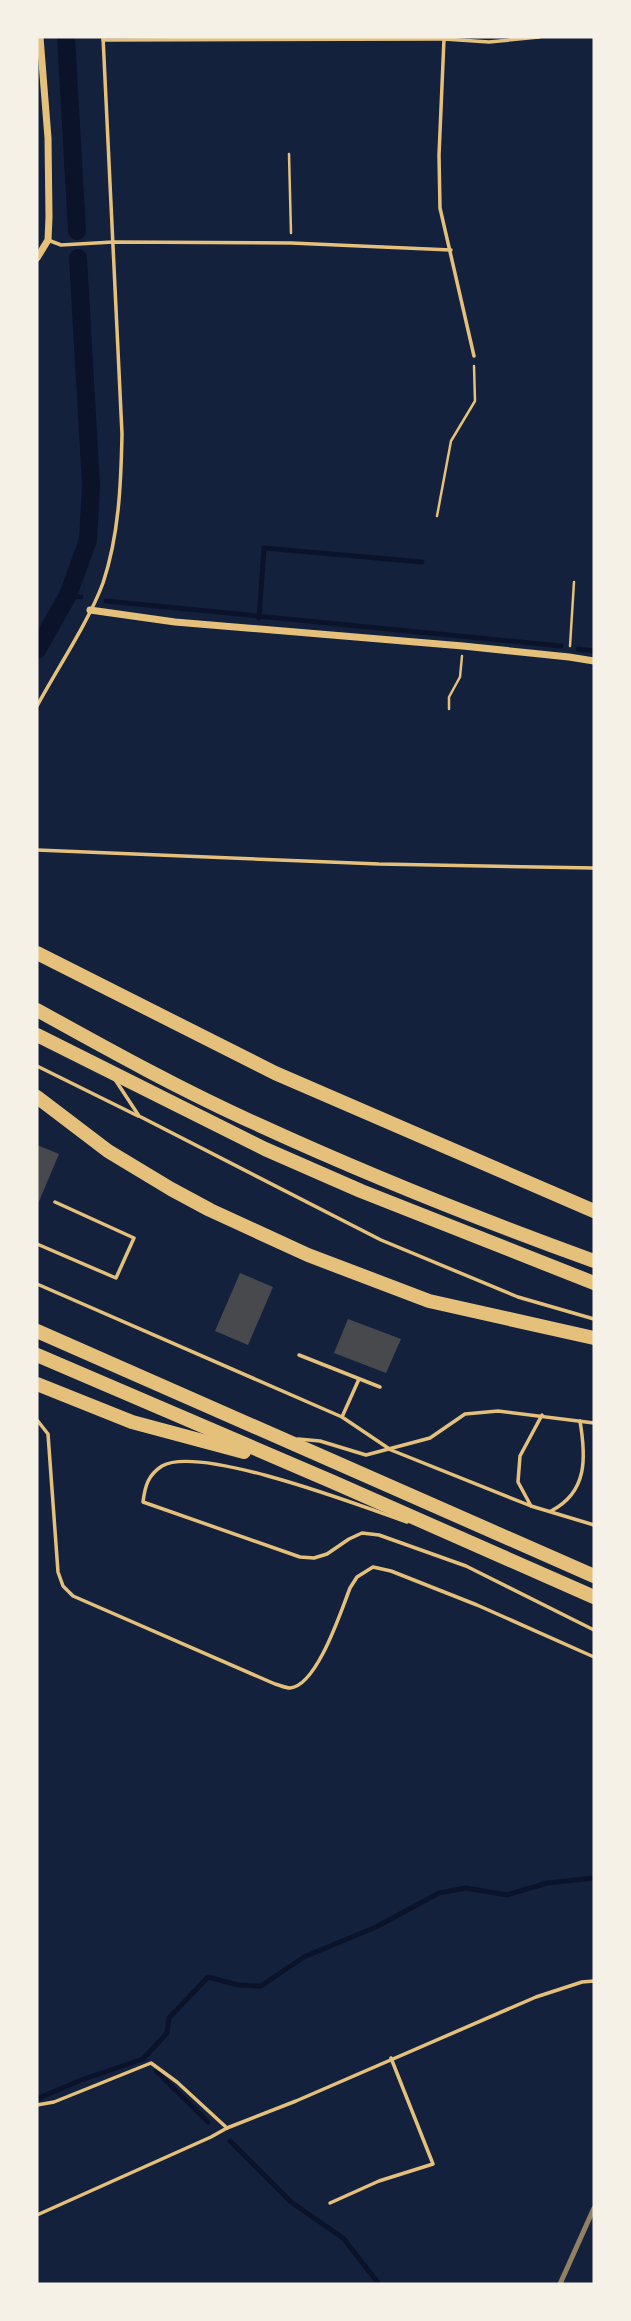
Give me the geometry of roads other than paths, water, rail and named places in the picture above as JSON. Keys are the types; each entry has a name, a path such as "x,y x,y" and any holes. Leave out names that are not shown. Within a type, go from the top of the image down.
{"highway":[{"path":"37,953 275,1073 594,1211"},
{"path":"37,1010 122,1057 258,1125 594,1261"},
{"path":"37,1035 265,1149 361,1191 594,1283"},
{"path":"37,1097 108,1151 171,1189 308,1255 429,1301 594,1338"},
{"path":"37,1331 594,1576"},
{"path":"37,1355 594,1597"},
{"path":"37,1384 132,1422 234,1449 333,1482"}],"street":[{"path":"37,258 48,240 48,138 40,37"},
{"path":"90,610 176,622 463,646 594,662"}],"lane":[{"path":"37,706 102,585 110,557 121,484 122,435 103,38 443,38 489,41 539,37"},
{"path":"443,38 440,208 474,356"},
{"path":"48,240 61,245 113,242 291,243 451,250"},
{"path":"37,850 379,864 594,868"},
{"path":"37,1066 381,1240 518,1297 594,1319"},
{"path":"111,1074 139,1116"},
{"path":"37,1244 116,1278 134,1238 55,1202"},
{"path":"37,1284 342,1417 391,1450 531,1506 594,1525"},
{"path":"299,1356 380,1387"},
{"path":"342,1417 359,1379"},
{"path":"280,1438 320,1441 366,1455 430,1438 465,1414 498,1411 594,1423"},
{"path":"531,1506 518,1482 520,1456 542,1415"},
{"path":"37,1420 48,1434 58,1572 63,1586 74,1596 275,1684 290,1688 304,1683 315,1669 350,1588 357,1577 373,1567 391,1571 477,1605 594,1657"},
{"path":"549,1512 565,1503 578,1485 586,1453 580,1421"},
{"path":"504,1556 303,1485 251,1472 196,1462 164,1465 151,1475 145,1485 143,1502 300,1557 314,1558 327,1554 362,1533 379,1535 466,1566 594,1630"},
{"path":"37,2215 227,2128 536,1997 582,1982 594,1981"},
{"path":"330,2203 379,2181 433,2164 391,2058"},
{"path":"37,2105 54,2102 151,2063 177,2082 227,2128"}],"waterway":[{"path":"66,37 77,231"},
{"path":"37,650 68,595 88,540 91,485 78,258"},
{"path":"259,618 264,548 422,562"},
{"path":"68,595 81,597"},
{"path":"106,601 561,646"},
{"path":"578,649 594,651"},
{"path":"37,2099 81,2080 143,2059 167,2033 169,2018 208,1977 238,1985 261,1986 304,1957 376,1927 439,1893 466,1888 507,1895 547,1883 594,1878"},
{"path":"156,2071 208,2122"},
{"path":"230,2141 291,2202 343,2238 379,2284"}],"railway":[{"path":"560,2284 594,2208"}]}
